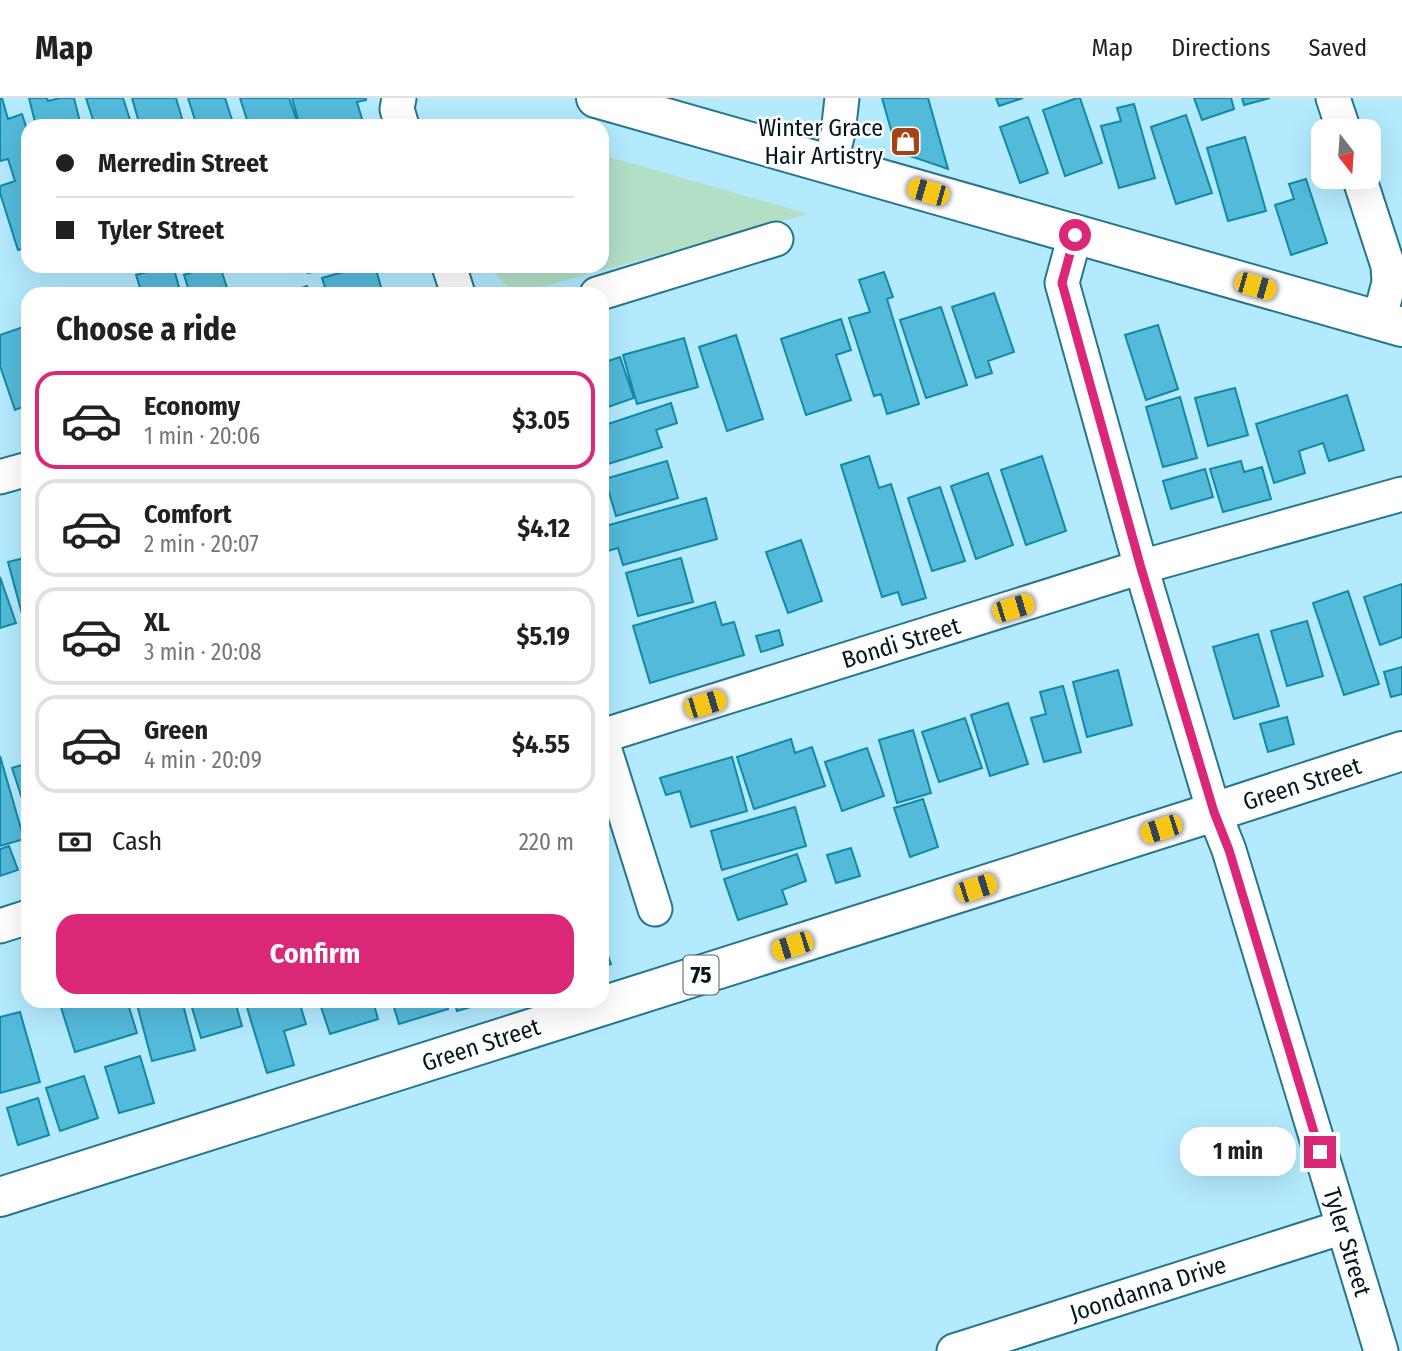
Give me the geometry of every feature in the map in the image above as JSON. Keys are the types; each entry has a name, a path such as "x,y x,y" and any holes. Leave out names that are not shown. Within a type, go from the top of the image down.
{"main road":[{"path":"596,98 1394,327"},
{"name":"Green Street","path":"609,1004 1402,751"},
{"name":"Green Street","path":"0,1197 596,1008"}],"street":[{"path":"399,98 397,109 400,119"},
{"path":"830,164 838,133 842,98"},
{"path":"1333,98 1340,119"},
{"path":"1363,189 1388,266 1394,327"},
{"name":"Tyler Street","path":"1075,235 1062,283 1141,568 1381,1351"},
{"path":"609,290 776,239"},
{"path":"0,477 21,470"},
{"name":"Bondi Street","path":"609,736 1141,568 1402,494"},
{"path":"609,760 656,909"},
{"path":"0,926 21,919"},
{"name":"Joondanna Drive","path":"954,1351 1343,1227"}],"green space":[{"path":"609,157 809,214 609,268"},
{"path":"494,273 592,273 541,287 508,287"}],"building":[{"path":"2,98 8,119 22,114 24,119 21,119 21,249 18,250 0,193 0,186 15,181 8,159 0,161"},
{"path":"29,98 47,98 48,101 74,98 79,119 34,119"},
{"path":"86,98 123,98 130,119 93,119"},
{"path":"132,98 176,98 182,119 138,119"},
{"path":"188,98 225,98 232,119 195,119"},
{"path":"240,98 289,98 296,119 247,119"},
{"path":"292,98 366,98 357,102 362,119 298,119"},
{"path":"882,98 928,98 948,169 904,154 895,144"},
{"path":"996,98 1023,98 999,106"},
{"path":"1080,98 1102,163 1065,176 1043,110"},
{"path":"1194,98 1231,98 1234,109 1202,120"},
{"path":"1242,98 1270,98 1244,105"},
{"path":"1134,104 1155,178 1119,188 1101,126 1121,121 1117,108"},
{"path":"1186,115 1212,193 1176,204 1151,127"},
{"path":"1028,117 1048,173 1020,183 1000,127"},
{"path":"1245,137 1266,211 1228,221 1207,148"},
{"path":"1306,179 1327,243 1291,255 1275,205 1294,199 1289,184"},
{"path":"884,272 893,297 887,299 919,404 887,414 881,394 874,396 849,318 870,312 859,280"},
{"path":"175,273 179,287 140,287 136,275"},
{"path":"222,273 227,287 188,287 184,275"},
{"path":"340,273 377,273 381,287 325,287 322,278"},
{"path":"994,293 1014,352 988,361 992,373 976,378 952,307"},
{"path":"941,307 967,385 926,398 900,320"},
{"path":"841,319 851,350 836,355 851,400 806,415 781,339"},
{"path":"1158,325 1178,389 1146,400 1125,335"},
{"path":"21,328 21,408 15,410 0,366 0,335"},
{"path":"736,335 763,419 727,431 699,347"},
{"path":"684,338 698,387 637,404 623,355"},
{"path":"620,357 634,398 609,407 609,361"},
{"path":"1235,388 1248,435 1208,446 1195,398"},
{"path":"1347,395 1364,450 1329,461 1323,443 1299,451 1305,473 1274,483 1256,424"},
{"path":"1180,397 1197,458 1163,467 1146,407"},
{"path":"671,403 677,423 656,430 662,447 609,464 609,424"},
{"path":"869,456 879,488 891,484 926,598 902,605 898,592 882,597 841,465"},
{"path":"1042,456 1066,531 1026,545 1001,470"},
{"path":"667,461 678,498 616,516 609,492 609,478"},
{"path":"1241,461 1244,472 1262,467 1271,499 1223,512 1210,469"},
{"path":"1205,469 1213,497 1171,509 1163,481"},
{"path":"988,473 1013,545 976,559 951,486"},
{"path":"940,487 965,561 932,571 908,498"},
{"path":"706,498 717,539 623,565 618,548 609,551 609,525"},
{"path":"801,540 822,601 788,613 766,552"},
{"path":"681,558 693,602 638,616 626,573"},
{"path":"21,559 21,610 8,562"},
{"path":"0,577 16,623 0,628"},
{"path":"1402,584 1402,637 1380,645 1364,597"},
{"path":"1348,591 1379,684 1344,695 1313,603"},
{"path":"715,602 722,625 734,622 744,655 650,683 633,626"},
{"path":"1307,621 1323,676 1287,686 1271,631"},
{"path":"779,630 783,645 761,652 756,636"},
{"path":"1258,634 1279,706 1234,719 1213,647"},
{"path":"1402,667 1402,694 1391,697 1384,672"},
{"path":"1118,670 1132,725 1087,737 1073,682"},
{"path":"1063,686 1081,752 1044,762 1031,718 1046,714 1040,692"},
{"path":"1008,703 1028,764 990,776 971,715"},
{"path":"1287,717 1294,744 1268,752 1260,724"},
{"path":"965,718 982,768 939,782 922,732"},
{"path":"913,730 931,793 897,803 879,740"},
{"path":"791,739 795,753 812,747 825,786 754,809 737,757"},
{"path":"867,748 884,796 842,811 825,762"},
{"path":"0,756 21,829 21,840 0,846"},
{"path":"732,757 747,811 691,827 680,791 666,795 660,778"},
{"path":"21,765 21,796 12,768"},
{"path":"923,799 938,847 910,857 894,808"},
{"path":"795,807 806,846 722,870 711,831"},
{"path":"9,846 18,870 0,876 0,849"},
{"path":"851,848 860,876 836,883 827,855"},
{"path":"797,854 806,881 782,890 787,904 738,920 724,879"},
{"path":"61,1008 129,1008 137,1033 75,1052"},
{"path":"138,1008 184,1008 195,1050 152,1061"},
{"path":"192,1008 237,1008 242,1026 201,1038"},
{"path":"247,1008 301,1008 306,1024 284,1031 294,1065 267,1073"},
{"path":"321,1008 375,1008 378,1019 330,1034"},
{"path":"394,1008 448,1008 448,1009 399,1024"},
{"path":"20,1012 40,1082 0,1093 0,1017"},
{"path":"140,1056 154,1103 119,1113 105,1067"},
{"path":"84,1076 98,1118 60,1131 46,1088"},
{"path":"38,1098 49,1135 18,1145 7,1108"}],"place":[{"name":"Winter Grace Hair Artistry","path":"906,142"}],"route":[{"path":"1075,235 1062,283 1141,568 1320,1152"}]}
